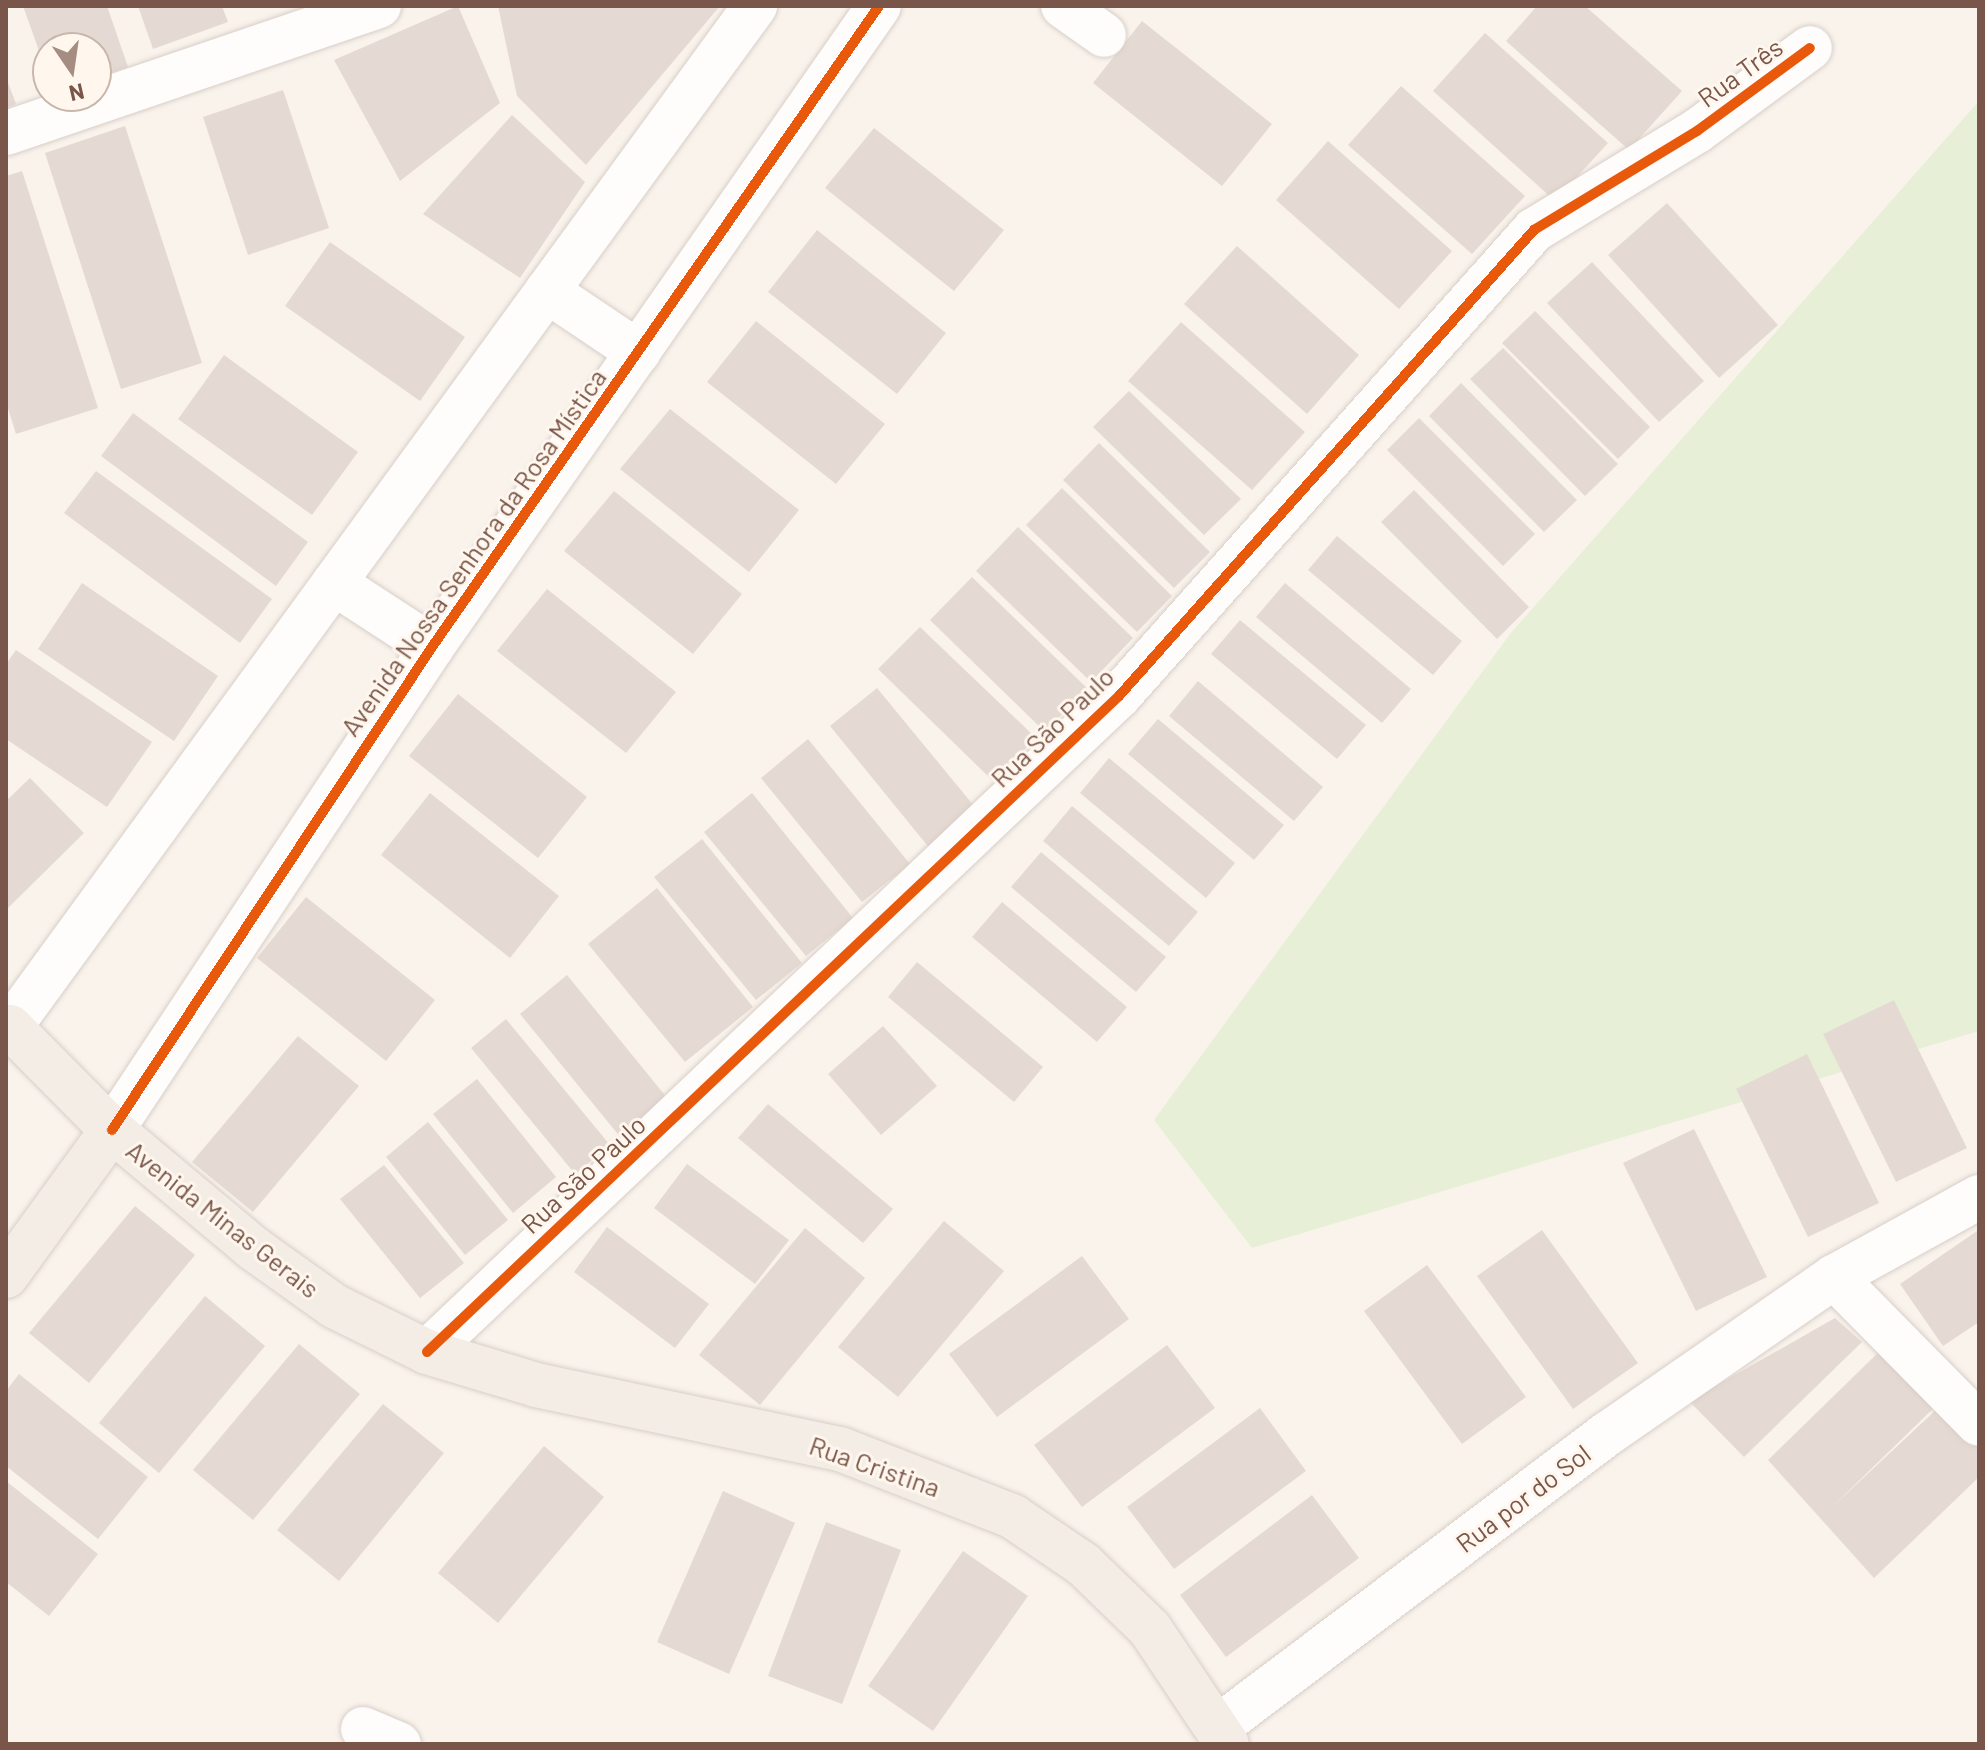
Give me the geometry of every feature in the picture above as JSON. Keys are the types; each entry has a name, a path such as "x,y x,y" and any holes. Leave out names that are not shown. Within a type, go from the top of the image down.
{"main road":[{"name":"Avenida Minas Gerais","path":"7,1028 112,1130 265,1257 334,1306 427,1352"},
{"path":"6,1276 112,1130"},
{"name":"Rua Cristina","path":"427,1352 536,1385 840,1449 1012,1516 1083,1564 1150,1629 1223,1735"}],"street":[{"path":"6,133 379,6"},
{"path":"7,1028 755,6"},
{"name":"Avenida Nossa Senhora da Rosa Mística","path":"112,1130 432,647 879,6"},
{"path":"1063,6 1104,35"},
{"name":"Rua Três","path":"1697,131 1810,48"},
{"name":"Rua São Paulo","path":"427,1352 1119,696 1534,230 1697,131"},
{"path":"547,291 638,352"},
{"path":"334,583 432,647"},
{"name":"Rua por do Sol","path":"1223,1735 1607,1434 1834,1277 1979,1197"},
{"path":"1834,1277 1979,1424"}],"green space":[{"path":"1979,101 1979,1031 1252,1248 1154,1120 1510,634"}],"building":[{"path":"23,6 107,6 128,67 112,72 112,32 32,32"},
{"path":"138,6 222,6 228,22 153,49"},
{"path":"458,6 500,103 400,181 334,60"},
{"path":"498,6 720,6 586,165 517,96"},
{"path":"1537,6 1585,6 1682,91 1629,150 1506,41"},
{"path":"1142,21 1272,124 1222,186 1093,83"},
{"path":"1485,33 1608,143 1555,201 1433,91"},
{"path":"6,77 16,104 6,108"},
{"path":"1401,86 1525,196 1472,254 1348,145"},
{"path":"283,90 329,228 248,255 203,117"},
{"path":"512,115 585,182 520,278 423,214"},
{"path":"125,126 202,363 121,389 45,153"},
{"path":"874,128 1004,230 954,291 825,188"},
{"path":"1328,141 1452,251 1399,309 1276,200"},
{"path":"22,171 98,408 16,434 6,402 6,176"},
{"path":"1667,203 1778,325 1719,378 1608,255"},
{"path":"817,230 946,333 897,394 768,292"},
{"path":"330,242 465,337 420,401 285,306"},
{"path":"1237,246 1359,355 1307,414 1184,304"},
{"path":"1592,262 1704,381 1659,422 1547,303"},
{"path":"1535,311 1650,427 1618,459 1502,343"},
{"path":"756,321 885,424 836,484 707,382"},
{"path":"1181,322 1305,432 1252,490 1128,381"},
{"path":"1503,348 1618,464 1585,496 1470,379"},
{"path":"224,355 358,452 312,515 178,419"},
{"path":"1461,383 1577,500 1544,532 1429,416"},
{"path":"1129,391 1241,499 1204,535 1093,427"},
{"path":"670,409 799,510 749,572 620,469"},
{"path":"133,413 308,542 276,586 101,456"},
{"path":"1419,418 1535,534 1503,566 1387,450"},
{"path":"1099,443 1210,552 1174,588 1063,480"},
{"path":"96,471 272,599 240,643 64,513"},
{"path":"1062,488 1172,596 1137,632 1026,525"},
{"path":"1414,490 1529,607 1497,639 1381,522"},
{"path":"614,491 742,594 693,654 564,551"},
{"path":"1018,527 1133,638 1091,682 976,571"},
{"path":"1337,536 1462,641 1433,675 1308,570"},
{"path":"972,577 1087,688 1045,732 930,620"},
{"path":"82,583 218,676 174,741 38,649"},
{"path":"1285,583 1411,689 1382,723 1256,617"},
{"path":"547,589 676,692 626,753 497,651"},
{"path":"1240,620 1366,725 1337,759 1211,654"},
{"path":"920,627 1036,738 993,781 878,669"},
{"path":"16,650 152,742 107,807 6,739 6,664"},
{"path":"1198,681 1323,787 1294,821 1169,716"},
{"path":"877,688 979,812 931,850 830,726"},
{"path":"458,694 587,797 538,858 409,756"},
{"path":"1158,719 1284,825 1254,860 1128,754"},
{"path":"808,739 910,864 862,902 761,778"},
{"path":"1109,758 1235,863 1206,898 1080,793"},
{"path":"30,778 84,833 6,910 6,801"},
{"path":"430,793 559,896 510,958 381,855"},
{"path":"752,793 853,918 806,956 704,832"},
{"path":"1072,806 1198,912 1169,946 1043,841"},
{"path":"702,839 802,963 756,1000 654,877"},
{"path":"1041,852 1166,957 1136,992 1011,887"},
{"path":"657,888 753,1007 685,1062 588,944"},
{"path":"306,897 435,1000 386,1061 257,958"},
{"path":"1002,902 1127,1007 1097,1042 972,937"},
{"path":"917,962 1043,1067 1014,1102 888,997"},
{"path":"567,975 668,1099 621,1138 520,1014"},
{"path":"1894,1000 1967,1148 1896,1182 1823,1034"},
{"path":"506,1019 610,1145 575,1174 471,1048"},
{"path":"883,1026 937,1086 881,1135 828,1074"},
{"path":"298,1036 359,1086 253,1212 192,1162"},
{"path":"1807,1054 1879,1203 1808,1237 1736,1089"},
{"path":"477,1079 556,1177 513,1213 433,1114"},
{"path":"768,1104 893,1209 863,1243 738,1138"},
{"path":"428,1122 508,1220 465,1255 386,1157"},
{"path":"1694,1129 1767,1277 1696,1311 1623,1163"},
{"path":"687,1164 789,1240 755,1284 654,1208"},
{"path":"384,1165 464,1263 420,1298 340,1199"},
{"path":"135,1206 195,1255 89,1383 29,1333"},
{"path":"944,1221 1004,1271 898,1397 838,1347"},
{"path":"607,1227 709,1304 675,1348 574,1272"},
{"path":"805,1228 865,1278 760,1405 699,1355"},
{"path":"1542,1230 1638,1363 1573,1409 1477,1276"},
{"path":"1977,1231 1979,1322 1943,1346 1900,1284"},
{"path":"1082,1256 1129,1319 997,1417 949,1354"},
{"path":"1427,1265 1526,1397 1462,1444 1364,1311"},
{"path":"205,1296 265,1346 159,1473 99,1423"},
{"path":"1835,1318 1862,1342 1744,1457 1689,1401"},
{"path":"299,1344 360,1394 253,1520 193,1470"},
{"path":"1167,1345 1215,1408 1082,1507 1034,1445"},
{"path":"1886,1345 1941,1401 1831,1508 1939,1407 1979,1449 1979,1477 1874,1578 1768,1460"},
{"path":"19,1374 148,1477 98,1539 6,1466 6,1391"},
{"path":"383,1404 444,1453 339,1581 277,1530"},
{"path":"1260,1408 1306,1471 1174,1569 1127,1507"},
{"path":"544,1446 604,1497 498,1623 438,1573"},
{"path":"6,1481 98,1554 49,1616 6,1582"},
{"path":"723,1491 795,1523 729,1674 657,1642"},
{"path":"1312,1495 1359,1558 1226,1657 1180,1595"},
{"path":"826,1522 901,1550 842,1704 768,1676"},
{"path":"963,1551 1028,1596 933,1731 868,1686"}],"cycle path":[{"path":"112,1130 432,647 879,6"},
{"path":"427,1352 1119,696 1534,230 1697,131 1810,48"}]}
